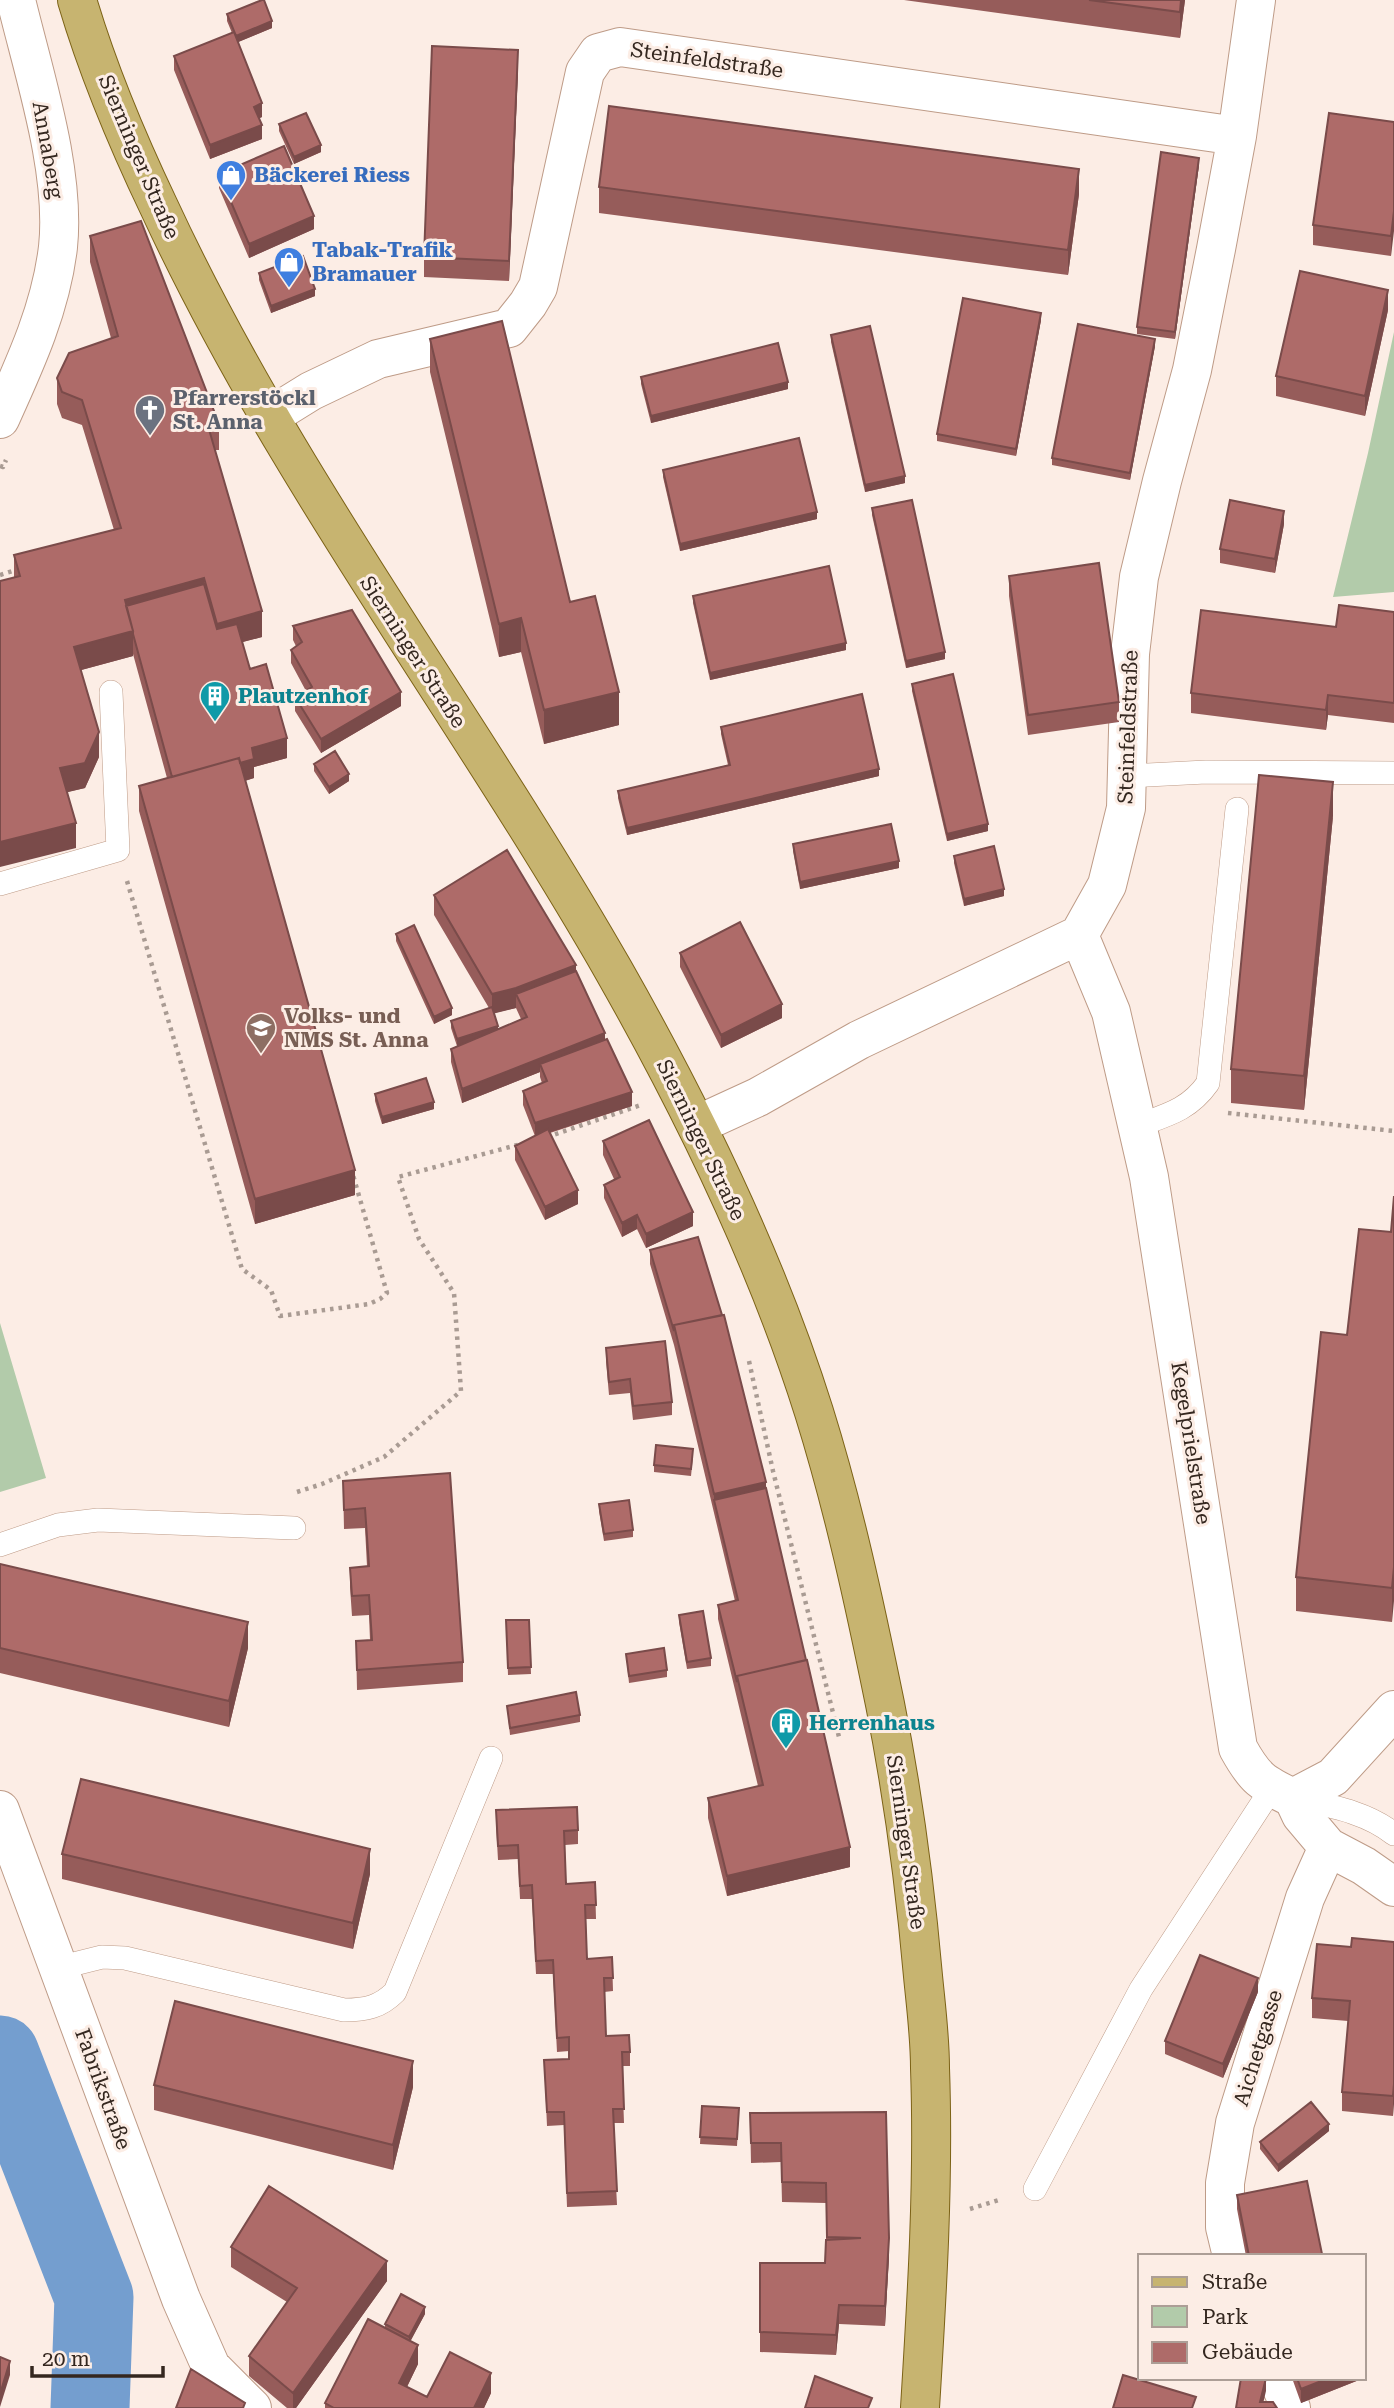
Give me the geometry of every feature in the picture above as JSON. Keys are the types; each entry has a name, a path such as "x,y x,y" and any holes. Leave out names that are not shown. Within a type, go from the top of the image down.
{"main road":[{"name":"Sierninger Straße","path":"77,0 131,147 184,263 238,364 360,568 532,836 607,960 697,1125 759,1261 813,1410 860,1583 900,1777 918,1916 930,2063 931,2221 920,2408"}],"street":[{"name":"Annaberg","path":"0,419 31,349 46,303 58,246 58,196 52,152 16,0"},
{"name":"Steinfeldstraße","path":"1079,935 1107,886 1126,808 1130,654 1139,578 1192,370 1237,136 1256,0"},
{"name":"Steinfeldstraße","path":"269,417 311,391 378,359 509,328 538,288 584,72 598,53 620,47 1237,136"},
{"path":"697,1125 758,1097 859,1040 1079,935"},
{"name":"Kegelprielstraße","path":"1079,935 1111,1012 1149,1177 1238,1748 1251,1773 1282,1793 1328,1847 1394,1887"},
{"path":"1282,1793 1332,1777 1394,1710"},
{"name":"Fabrikstraße","path":"0,1810 181,2299 211,2367 252,2408"},
{"name":"Aichetgasse","path":"1232,2254 1225,2227 1225,2183 1235,2123 1305,1898 1328,1847"},
{"path":"1278,2380 1291,2408"}],"lane":[{"path":"0,884 118,850 111,692"},
{"path":"1128,776 1206,772 1394,774"},
{"path":"1138,1126 1182,1109 1198,1097 1208,1083 1237,808"},
{"path":"0,1545 58,1525 98,1520 294,1528"},
{"path":"58,1968 102,1957 125,1958 344,2010 362,2010 383,2004 395,1992 491,1758"},
{"path":"1035,2189 1141,1989 1282,1793 1353,1812 1379,1823 1394,1834"}],"path":[{"path":"0,575 25,567"},
{"path":"118,850 242,1269 271,1290 280,1316 369,1304 387,1293 350,1164"},
{"path":"545,1137 645,1104 640,1094"},
{"path":"1233,1114 1394,1131"},
{"path":"285,1496 322,1484 384,1457 461,1391 454,1293 419,1239 398,1177 532,1141"},
{"path":"746,1349 839,1741"},
{"path":"931,2221 1035,2189"}],"green space":[{"path":"1394,332 1394,592 1333,597 1368,453"},
{"path":"0,1323 46,1478 0,1492"}],"building":[{"path":"262,0 272,21 236,36 227,14"},
{"path":"1089,0 1181,0 1180,12"},
{"path":"234,32 262,103 254,107 262,125 210,145 174,56"},
{"path":"432,46 518,50 509,261 424,257"},
{"path":"609,106 1079,169 1068,250 599,187"},
{"path":"306,113 321,145 294,157 279,124"},
{"path":"1329,113 1394,122 1394,211 1391,236 1313,225"},
{"path":"284,146 314,216 249,244 219,174"},
{"path":"1161,152 1199,158 1175,332 1137,327"},
{"path":"141,221 219,424 208,426 262,611 217,624 204,578 125,600 133,631 74,647 99,732 85,763 60,768 76,823 0,842 0,581 20,576 14,555 121,528 82,400 62,392 57,378 69,353 118,336 90,236"},
{"path":"303,256 315,289 271,306 259,273"},
{"path":"1300,271 1388,290 1365,396 1276,376"},
{"path":"963,298 1041,313 1016,449 937,434"},
{"path":"502,321 570,602 595,596 619,692 544,710 521,618 499,624 430,339"},
{"path":"1078,324 1155,339 1130,473 1052,458"},
{"path":"870,326 905,476 865,485 831,335"},
{"path":"778,343 788,382 651,416 641,377"},
{"path":"799,438 817,512 680,544 663,470"},
{"path":"912,500 945,652 906,661 872,508"},
{"path":"1230,500 1284,511 1275,559 1220,549"},
{"path":"1099,563 1119,702 1028,715 1009,576"},
{"path":"829,566 846,643 710,673 693,596"},
{"name":"Plautzenhof","path":"204,584 217,629 237,624 250,669 266,664 287,738 252,748 254,759 240,763 239,758 172,777 126,606"},
{"path":"1339,605 1394,612 1394,703 1328,695 1326,710 1191,693 1201,610 1336,627"},
{"path":"352,610 401,692 321,739 295,697 312,687 291,650 302,642 293,626"},
{"path":"953,674 988,824 947,834 912,684"},
{"path":"862,694 879,769 627,828 618,791 730,765 721,727"},
{"path":"335,751 349,774 329,787 314,764"},
{"name":"Volks- und NMS St. Anna","path":"239,758 355,1170 255,1199 139,786"},
{"path":"1259,775 1333,782 1304,1076 1231,1069"},
{"path":"891,824 899,861 800,882 793,844"},
{"path":"994,846 1004,889 964,899 954,856"},
{"path":"507,850 576,965 516,988 492,994 434,895"},
{"path":"740,922 782,1004 721,1035 680,953"},
{"path":"414,925 452,1008 434,1017 396,934"},
{"path":"576,971 605,1033 462,1089 451,1049 527,1017 516,994"},
{"path":"492,1007 498,1026 457,1039 451,1021"},
{"path":"607,1039 632,1092 535,1123 523,1091 547,1081 540,1064"},
{"path":"426,1078 434,1102 382,1117 375,1094"},
{"path":"649,1120 693,1212 646,1234 637,1215 622,1223 604,1185 620,1177 603,1141"},
{"path":"548,1129 578,1190 545,1207 515,1146"},
{"path":"1394,1196 1392,1588 1296,1577 1321,1332 1347,1335 1359,1229 1391,1232"},
{"path":"698,1237 722,1315 674,1325 674,1331 650,1250"},
{"path":"724,1315 766,1482 714,1494 674,1325"},
{"path":"665,1341 672,1402 633,1406 630,1379 609,1382 606,1348"},
{"path":"656,1445 693,1449 691,1469 654,1465"},
{"path":"450,1473 463,1662 357,1670 356,1641 372,1640 369,1595 352,1596 350,1568 369,1566 365,1508 344,1510 343,1481"},
{"path":"766,1488 806,1660 737,1676 737,1682 718,1605 738,1600 714,1500"},
{"path":"629,1500 633,1530 604,1534 599,1504"},
{"path":"0,1564 248,1622 229,1701 0,1648"},
{"path":"703,1611 711,1658 687,1662 679,1615"},
{"path":"506,1620 529,1620 531,1667 508,1668"},
{"path":"664,1648 667,1670 629,1676 626,1654"},
{"name":"Herrenhaus","path":"807,1660 850,1847 727,1876 708,1798 763,1785 737,1676"},
{"path":"576,1692 580,1715 510,1728 507,1706"},
{"path":"81,1779 370,1849 353,1923 62,1854"},
{"path":"577,1807 578,1830 564,1831 566,1884 595,1882 596,1905 585,1905 587,1959 612,1957 613,1978 604,1978 606,2036 629,2035 630,2052 622,2052 624,2109 613,2109 617,2191 567,2193 564,2112 547,2112 544,2060 569,2059 569,2037 557,2038 553,1960 536,1961 532,1885 520,1886 518,1845 498,1846 496,1810"},
{"path":"1352,1938 1394,1942 1393,2096 1342,2092 1350,2001 1312,1998 1317,1944 1351,1947"},
{"path":"1200,1955 1258,1978 1223,2064 1165,2041"},
{"path":"175,2001 413,2061 393,2145 154,2085"},
{"path":"1311,2102 1329,2124 1278,2165 1260,2142"},
{"path":"702,2106 739,2108 737,2139 700,2137"},
{"path":"886,2112 889,2238 885,2306 839,2305 836,2335 760,2332 760,2263 825,2263 826,2240 861,2238 827,2237 826,2183 782,2182 781,2143 751,2143 750,2113"},
{"path":"1307,2181 1322,2254 1249,2254 1237,2195"},
{"path":"269,2186 387,2261 293,2393 249,2356 297,2288 231,2247"},
{"path":"401,2294 425,2307 409,2337 385,2324"},
{"path":"368,2319 418,2345 399,2383 427,2397 450,2352 491,2373 474,2408 334,2408 325,2403"},
{"path":"0,2357 10,2361 0,2394"},
{"path":"191,2369 245,2403 243,2408 176,2408"},
{"path":"1123,2375 1196,2397 1192,2408 1113,2408"},
{"path":"815,2376 872,2398 868,2408 805,2408"},
{"path":"1241,2380 1266,2380 1260,2402 1273,2402 1277,2408 1236,2408"},
{"path":"1298,2380 1324,2380 1301,2389"}],"waterway":[{"path":"0,2055 94,2297 90,2408"}],"place":[{"name":"Bäckerei Riess","path":"231,202"},
{"name":"Tabak-Trafik Bramauer","path":"289,289"},
{"name":"Pfarrerstöckl St. Anna","path":"150,437"},
{"name":"Plautzenhof","path":"215,723"},
{"name":"Volks- und NMS St. Anna","path":"261,1055"},
{"name":"Herrenhaus","path":"786,1750"}]}
